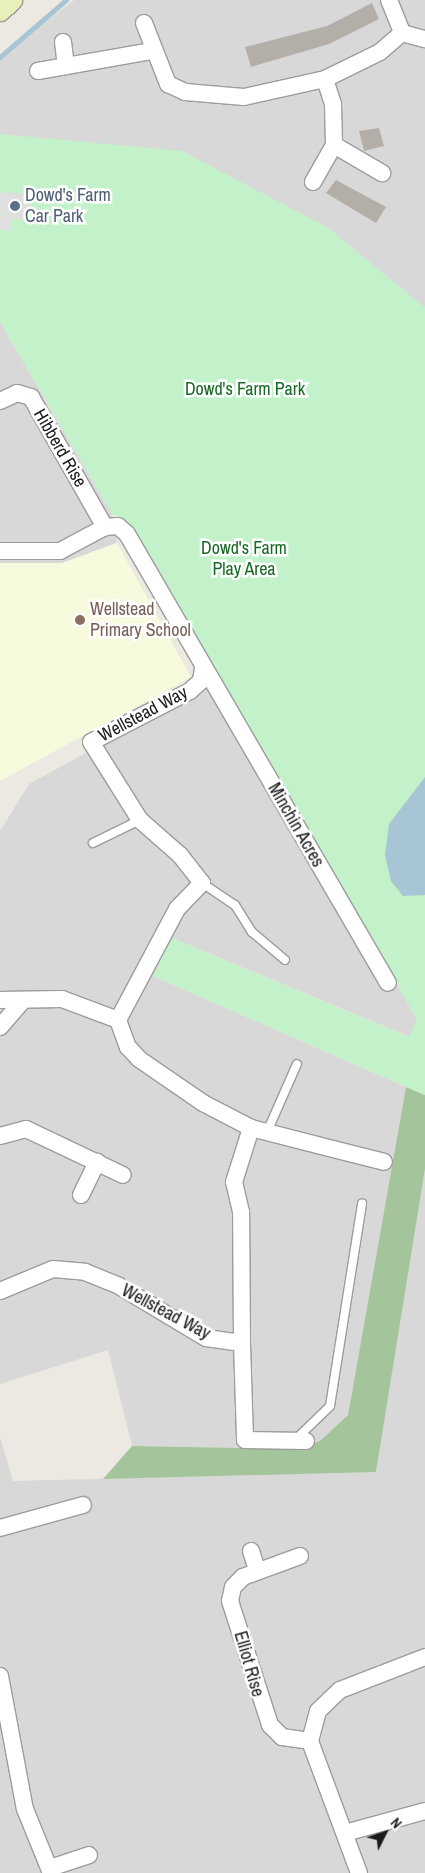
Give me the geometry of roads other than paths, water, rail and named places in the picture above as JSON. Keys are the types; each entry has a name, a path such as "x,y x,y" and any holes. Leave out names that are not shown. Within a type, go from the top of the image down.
{"main road":[{"path":"0,10 11,0"}],"street":[{"path":"389,0 402,33"},
{"path":"144,23 152,51 168,84 185,92 244,97 325,78 380,52 402,33"},
{"path":"402,33 425,40"},
{"path":"63,42 66,65"},
{"path":"38,70 152,51"},
{"path":"313,182 334,145 333,104 325,78"},
{"path":"334,145 382,173"},
{"name":"Hibberd Rise","path":"0,401 17,393 30,397 106,527"},
{"name":"Wellstead Way","path":"106,527 118,526 127,534 203,668 201,681 190,691 91,742 140,820 180,855 202,883"},
{"path":"0,550 60,551 106,527"},
{"name":"Minchin Acres","path":"203,668 388,983"},
{"path":"202,883 177,909 118,1020 128,1047 139,1059 158,1068 179,1090 259,1130 384,1162"},
{"path":"0,1000 21,1003 62,999 118,1020"},
{"path":"0,1027 21,1003"},
{"path":"0,1136 26,1129 123,1175"},
{"path":"259,1130 234,1182 241,1212 245,1440 300,1441"},
{"path":"81,1195 97,1162"},
{"name":"Wellstead Way","path":"0,1291 53,1269 85,1272 119,1286 206,1338 242,1343"},
{"path":"0,1528 83,1505"},
{"path":"250,1551 257,1570"},
{"name":"Elliot Rise","path":"300,1556 257,1570 233,1587 230,1601 260,1704 270,1725 282,1737 310,1741"},
{"path":"359,1873 310,1741 318,1711 340,1690 425,1657"},
{"path":"0,1676 25,1809 51,1871 89,1855"},
{"path":"345,1832 425,1811"}],"lane":[{"path":"92,843 140,820"},
{"path":"202,883 235,905 252,932 285,960"},
{"path":"259,1130 297,1064"},
{"path":"300,1441 330,1406 362,1204"}],"water":[{"path":"425,777 425,895 403,896 391,881 385,855 389,824"}],"waterway":[{"path":"0,57 66,0"}],"place":[{"name":"Dowd's Farm Car Park","path":"15,206"},
{"name":"Wellstead Primary School","path":"80,620"}],"park label":[{"name":"Dowd's Farm Park","path":"245,389"},
{"name":"Dowd's Farm Play Area","path":"244,559"}]}
